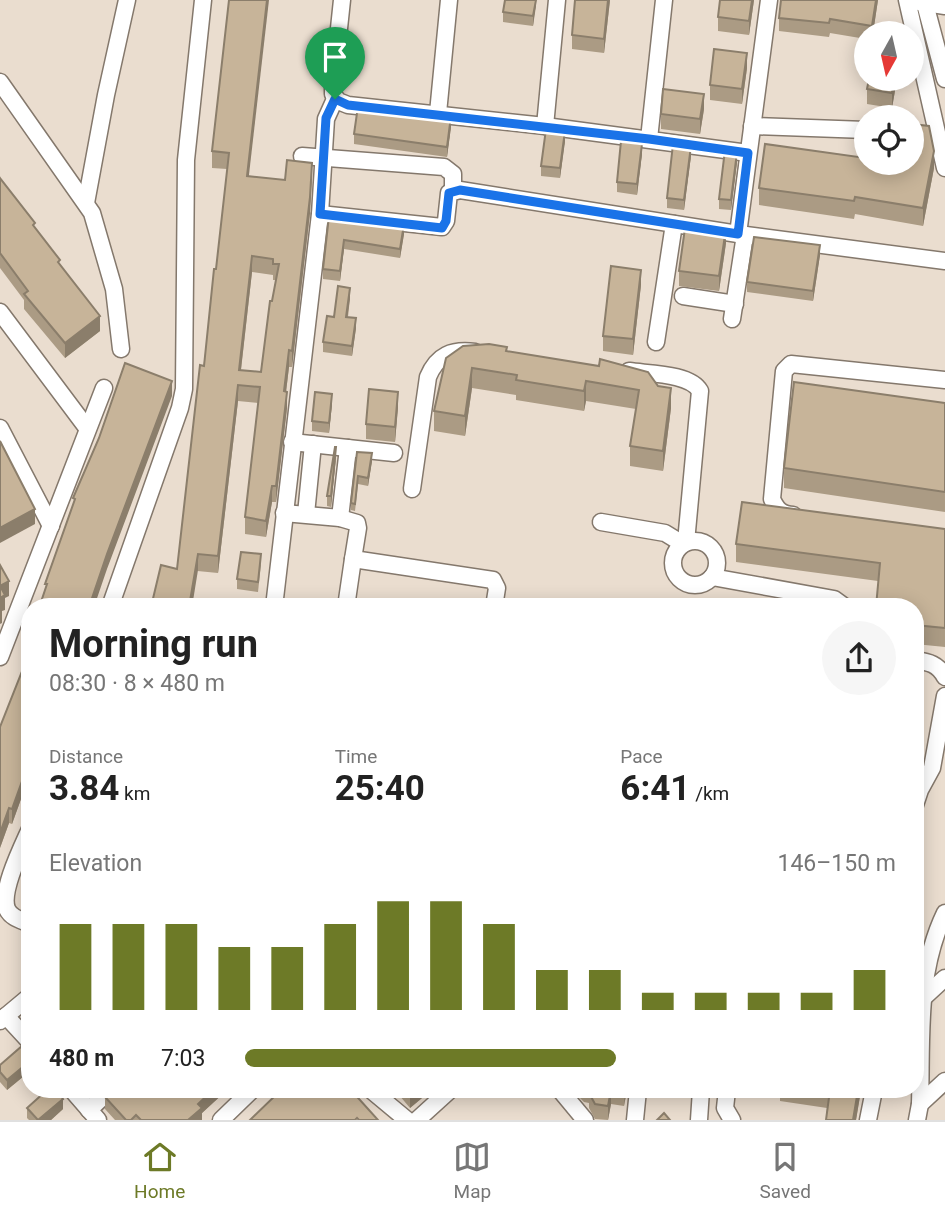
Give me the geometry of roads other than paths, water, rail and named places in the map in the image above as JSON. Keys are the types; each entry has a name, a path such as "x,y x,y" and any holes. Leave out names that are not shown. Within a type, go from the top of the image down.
{"street":[{"path":"86,203 127,0"},
{"path":"113,598 180,408 184,389 186,160 203,0"},
{"path":"275,598 320,214 326,118 335,99 333,85 342,0"},
{"path":"438,113 449,0"},
{"path":"545,126 557,0"},
{"path":"649,139 664,0"},
{"path":"684,296 734,311 748,153 769,0"},
{"path":"945,6 905,0 945,168"},
{"path":"925,1 945,79"},
{"path":"0,82 92,213 107,260 120,323 121,349"},
{"path":"335,99 348,105 438,113 748,153"},
{"path":"752,126 854,130"},
{"path":"302,156 444,167 453,174 453,190 448,196 446,221 442,228 320,214"},
{"path":"453,190 742,234 945,261"},
{"path":"656,342 674,224"},
{"path":"0,312 87,428"},
{"path":"412,489 428,377 432,367 439,358 448,353 461,350 487,354"},
{"path":"811,517 785,514 777,509 772,499 790,390 784,371 791,364 945,380"},
{"path":"601,526 682,545 703,542 714,551 717,565 712,577 699,585 691,585 678,578 672,563 682,545 699,391 695,383 684,379 618,370"},
{"path":"23,598 104,388"},
{"path":"0,428 51,526"},
{"path":"292,442 394,453"},
{"path":"306,514 313,444"},
{"path":"340,518 348,448"},
{"path":"284,513 340,518 357,523 347,598"},
{"path":"353,559 493,580 497,587 495,598"},
{"path":"712,577 834,598"},
{"path":"0,657 21,603"},
{"path":"924,661 939,668 945,677"},
{"path":"924,783 932,768 945,696"},
{"path":"21,850 4,898 12,917 21,920"},
{"path":"924,987 931,947 945,913"},
{"path":"924,997 945,978"},
{"path":"21,1003 3,1018 21,1034"},
{"path":"920,1104 943,1085"},
{"path":"79,1098 94,1115 105,1098"},
{"path":"221,1120 244,1098"},
{"path":"381,1098 407,1120"},
{"path":"417,1120 441,1098"},
{"path":"567,1098 585,1120"},
{"path":"635,1120 637,1098"},
{"path":"699,1120 700,1098"},
{"path":"716,1098 715,1111 720,1120"},
{"path":"727,1098 726,1108 732,1120"},
{"path":"867,1120 872,1098"},
{"path":"917,1120 920,1098"}]}
